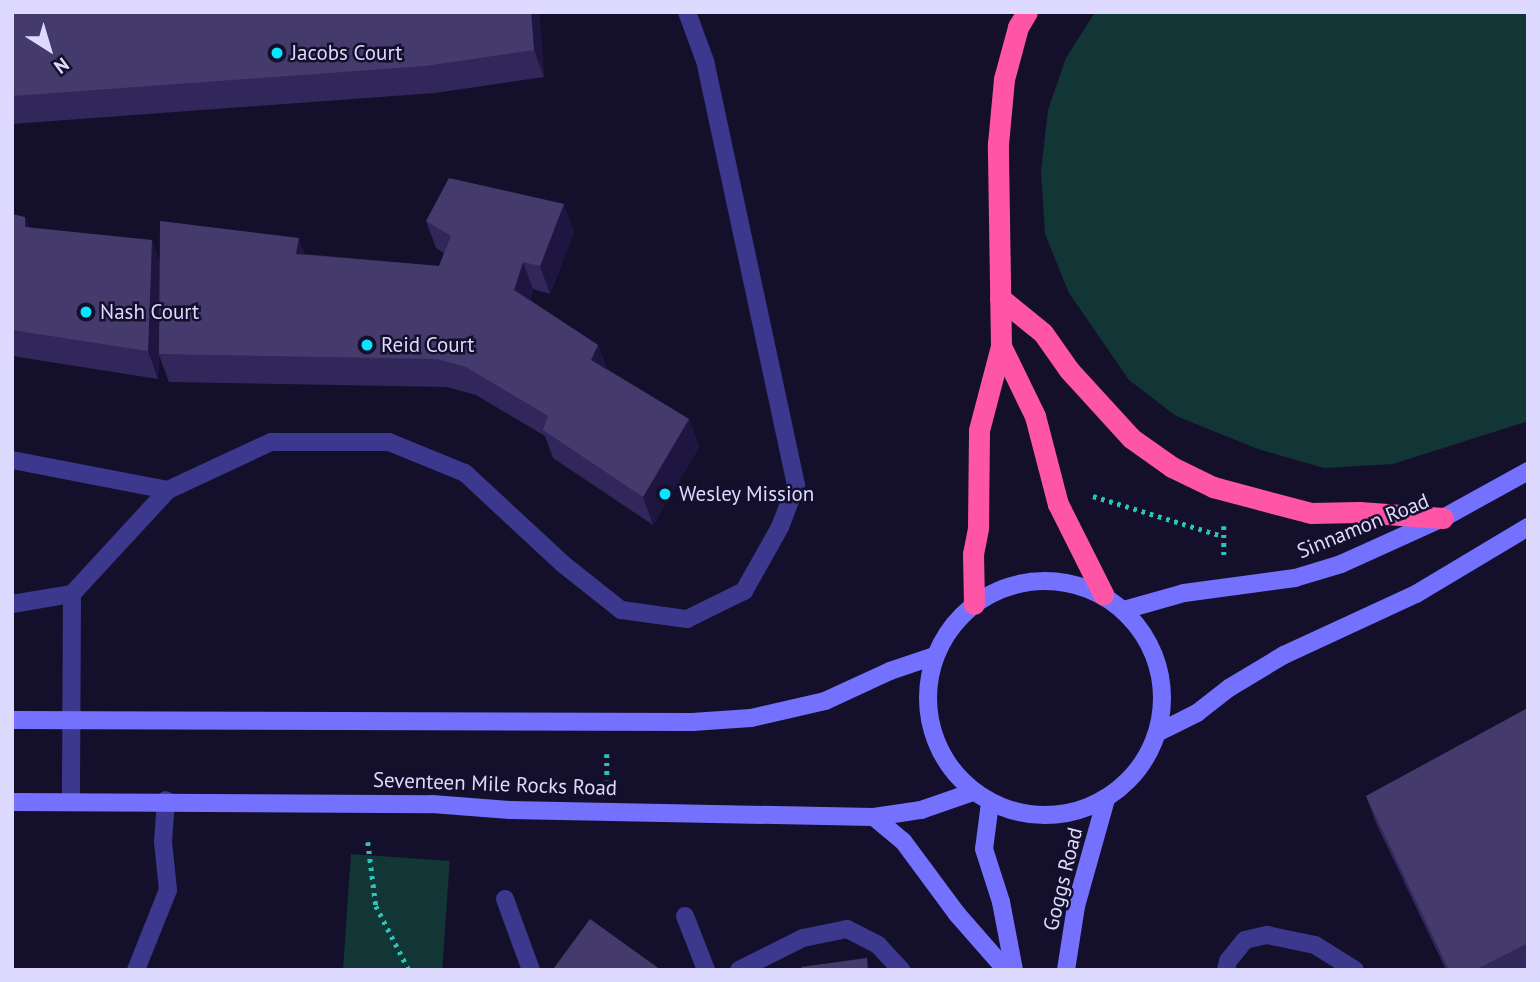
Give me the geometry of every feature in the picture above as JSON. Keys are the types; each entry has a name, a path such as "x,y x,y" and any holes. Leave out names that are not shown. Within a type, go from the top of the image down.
{"highway":[{"path":"974,604 973,554 978,528 979,429 1001,346 998,145 1002,92 1018,27 1027,12"},
{"path":"1000,298 1043,333 1069,370 1131,438 1172,467 1213,487 1311,513 1359,512 1443,518"},
{"path":"1001,346 1035,416 1058,504 1103,594"}],"main road":[{"name":"Sinnamon Road","path":"1124,610 1184,593 1295,578 1348,561 1443,518 1528,471"},
{"path":"1157,733 1197,713 1229,688 1284,655 1416,594 1528,527"},
{"path":"1037,580 1071,582 1103,594 1124,610 1146,635 1159,667 1163,699 1157,733 1140,766 1128,782 1106,799 1068,813 1028,815 990,803 973,792 947,765 931,731 926,694 934,656 950,627 974,604 1003,587 1037,580"},
{"path":"12,720 692,722 751,718 825,701 890,671 934,656"},
{"name":"Seventeen Mile Rocks Road","path":"12,802 166,800 874,817 921,810 973,792"},
{"name":"Goggs Road","path":"1066,970 1076,906 1106,799"},
{"name":"Goggs Road","path":"990,803 985,849 1001,902 1014,970"},
{"path":"874,817 903,841 957,914 1006,970"}],"lane":[{"path":"12,604 72,594 168,490 271,442 389,442 465,473 564,564 621,610 687,619 744,591 780,527 796,485 705,61 687,12"},
{"path":"12,460 168,490"},
{"path":"71,801 72,594"},
{"path":"136,970 168,890 163,842 166,800"},
{"path":"505,899 531,970"},
{"path":"685,916 706,970"},
{"path":"740,970 803,938 846,929 878,945 901,970"},
{"path":"1226,970 1228,961 1245,940 1266,935 1314,946 1356,970"}],"path":[{"path":"1084,493 1223,537"},
{"path":"1224,523 1224,560"},
{"path":"607,749 607,785"},
{"path":"368,842 376,905 409,970"}],"green space":[{"path":"1095,12 1528,12 1528,421 1393,464 1324,468 1258,449 1176,416 1129,380 1069,293 1045,234 1041,172 1048,110 1066,58"},
{"path":"351,854 450,861 442,970 343,970"}],"building":[{"name":"Jacobs Court","path":"12,12 531,12 534,50 425,66 12,96"},
{"name":"Reid Court","path":"449,178 564,204 540,266 523,262 514,290 598,345 591,360 689,419 643,497 543,430 548,416 466,367 437,359 159,354 160,221 299,238 296,254 439,266 451,236 426,221"},
{"name":"Nash Court","path":"12,214 25,217 25,227 152,240 148,351 12,330"},
{"path":"1528,708 1528,943 1475,970 1449,970 1366,796"},
{"path":"590,919 661,970 556,970 554,968"},
{"path":"867,958 868,970 802,970 801,967"}],"place":[{"name":"Jacobs Court","path":"277,53"},
{"name":"Nash Court","path":"86,312"},
{"name":"Reid Court","path":"367,345"},
{"name":"Wesley Mission","path":"665,494"}]}
